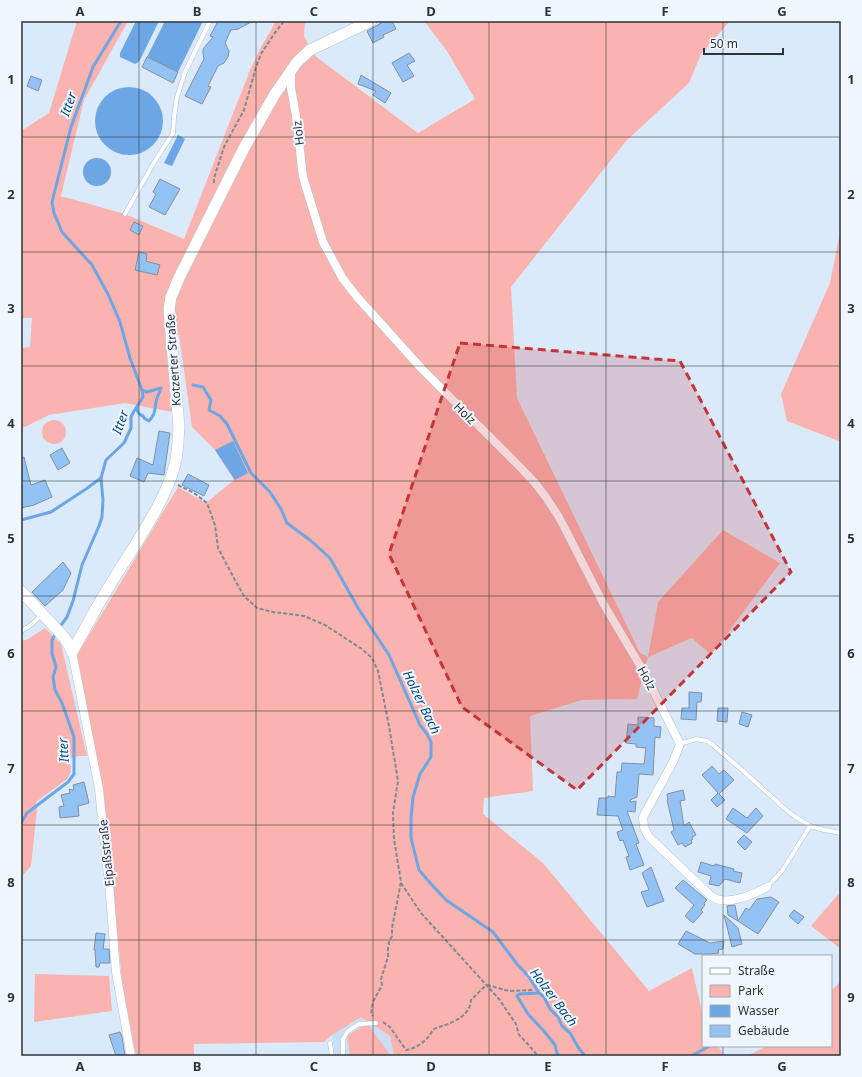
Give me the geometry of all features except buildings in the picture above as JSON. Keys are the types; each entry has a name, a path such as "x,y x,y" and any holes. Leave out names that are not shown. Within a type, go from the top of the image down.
{"street":[{"name":"Kotzerter Straße","path":"72,652 100,601 148,523 170,480 176,457 179,427 169,309 171,297 179,278 244,148 271,100 291,71 301,58 310,50 371,21"},
{"name":"Holz","path":"291,71 291,88 296,116 303,177 323,242 343,279 358,298 422,369 520,467 545,496 559,518 603,604 645,674 680,744"},
{"path":"21,591 64,637 72,652"},
{"name":"Eipaßstraße","path":"72,652 99,789 116,972 131,1056"},
{"path":"680,744 673,762 643,817 644,827 648,836 717,900 729,900 746,897 767,887"}],"lane":[{"path":"125,214 153,164 173,133 177,97 185,72 210,21"},
{"path":"21,631 28,628 42,614"},
{"path":"680,744 696,739 707,741 784,808 810,826 841,833"},
{"path":"767,887 775,880 810,826"},
{"path":"343,1056 343,1039 348,1032 359,1024 366,1022 376,1023"},
{"path":"330,1043 332,1056"}],"path":[{"path":"215,188 214,178 224,147 244,110 261,54 284,21"},
{"path":"170,480 194,493 207,503 214,525 218,548 244,596 257,608 273,612 304,616 325,625 362,649 372,658 378,671 398,781 393,813 394,839 400,882 399,895 393,921 392,936 389,942 388,957 381,979 382,985 373,1002 371,1014 376,1023 380,1021 388,1025 406,1050 413,1049 426,1040 435,1028 443,1026 465,1014 469,1010 471,1000 486,984"},
{"path":"400,882 421,913 499,999 516,1024 518,1035 538,1056"},
{"path":"486,984 509,990 533,990"}],"highlighted area":[{"path":"460,343 680,361 791,572 577,790 462,707 389,554"}],"shaded area":[{"path":"361,1017 390,1036 394,1056 335,1056 332,1035"}],"green space":[{"path":"77,21 128,21 84,100 61,196 125,214 184,239 250,70 276,21 305,21 304,36 314,55 418,133 475,99 447,51 424,21 730,21 701,54 689,83 626,141 511,287 517,398 640,653 648,657 637,699 582,700 530,716 533,791 484,798 483,814 543,863 649,991 692,968 702,1012 702,1047 719,1047 724,1056 394,1056 390,1036 361,1017 332,1035 324,1042 194,1044 194,1056 136,1056 123,990 103,791 77,655 178,487 206,503 234,480 215,450 192,427 179,335 165,335 172,412 125,403 49,415 21,428 21,348 30,347 32,318 21,318 21,131 49,113"},
{"path":"841,227 841,442 787,421 781,394 830,283"},
{"path":"54,420 59,421 65,427 65,437 59,443 54,444 49,443 43,437 42,432 43,427 49,421"},
{"path":"723,530 780,563 711,655 692,638 648,657 658,602"},
{"path":"45,628 61,644 87,756 78,756 70,759 71,772 67,779 36,802 37,810 31,866 21,877 21,641 28,639"},
{"path":"841,891 841,949 811,926"},
{"path":"35,974 109,976 112,1011 34,1022"},
{"path":"841,981 841,1056 747,1056 765,1047 832,1047 832,990"},
{"path":"367,1023 391,1056 350,1056 347,1036"}],"water":[{"path":"136,21 159,21 140,60 135,64 120,57 120,53"},
{"path":"165,21 203,21 178,72 147,57"},
{"path":"129,87 142,90 153,97 160,108 163,121 160,134 153,145 142,152 129,155 116,152 105,145 98,134 95,121 98,108 105,97 116,90"},
{"path":"178,135 185,139 172,166 164,163"},
{"path":"97,158 103,159 107,162 110,166 110,178 107,182 103,185 97,186 91,185 87,182 84,178 83,172 84,166 87,162 91,159"},
{"path":"233,441 248,473 235,480 215,450"}],"waterway":[{"name":"Itter","path":"59,628 67,617 73,601 82,565 102,517 103,500 101,478 106,460 124,443 131,428 131,417 143,397 120,322 108,294 92,265 62,232 54,213 52,202 71,127 93,67 121,21"},
{"name":"Holzer Bach","path":"193,385 203,387 211,400 209,410 220,416 227,424 251,473 270,492 281,509 287,523 310,540 330,558 358,608 389,655 420,725 431,742 431,757 420,774 413,797 411,818 411,838 419,870 446,900 493,932 517,964 529,977 539,993 544,997 550,1009 558,1017 562,1026 570,1033 585,1056"},
{"path":"137,407 139,414 149,421 154,413 161,388 147,392 142,390"},
{"path":"21,520 51,512 101,478"},
{"name":"Itter","path":"21,823 27,813 68,782 74,774 74,737 62,703 55,690 53,677 56,667 52,653 52,640 56,633"},
{"path":"539,993 519,994 517,996 528,1014 555,1045 559,1056"},
{"path":"691,1056 708,1047"}]}
